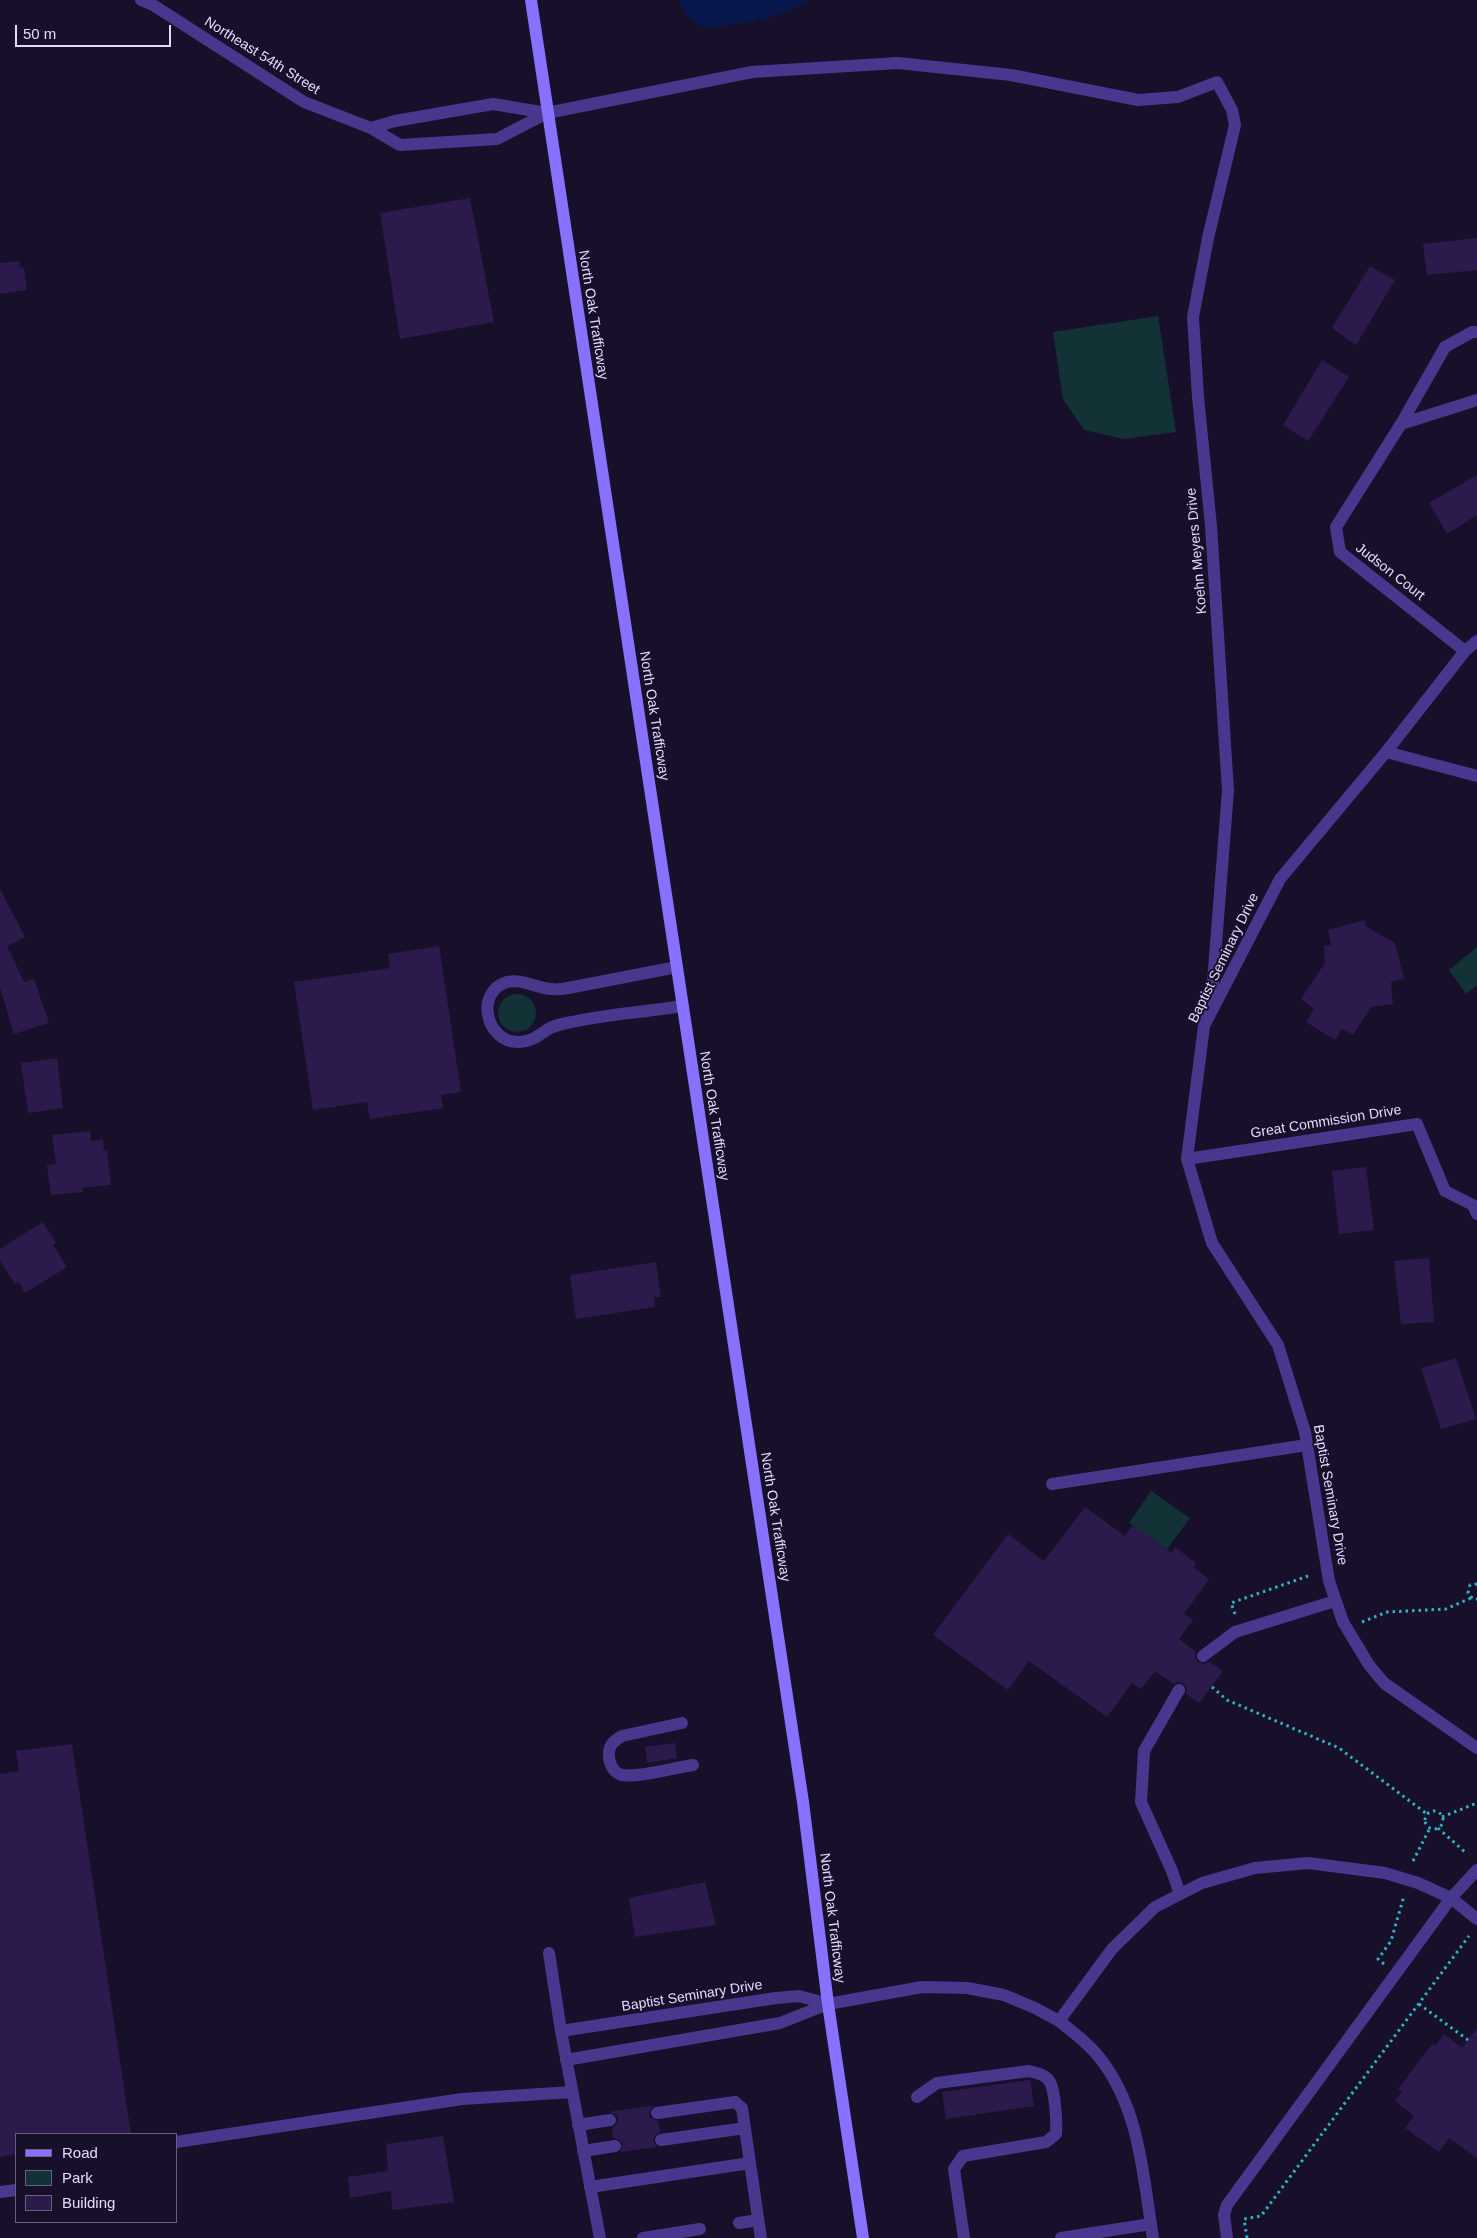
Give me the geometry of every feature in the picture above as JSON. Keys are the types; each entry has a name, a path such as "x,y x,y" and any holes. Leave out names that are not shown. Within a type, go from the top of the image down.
{"main road":[{"name":"North Oak Trafficway","path":"532,0 547,113 803,1802 828,2004 862,2238"}],"street":[{"name":"Northeast 54th Street","path":"141,0 153,5 304,102 371,128 400,145 497,139 547,113"},
{"name":"Koehn Meyers Drive","path":"547,113 752,72 898,63 1011,75 1138,100 1178,97 1217,82 1232,110 1235,125 1208,238 1193,316 1213,546 1228,791 1213,982 1204,1026"},
{"path":"371,128 395,121 493,104 547,113"},
{"name":"Judson Court","path":"1465,651 1340,552 1336,527 1401,424 1446,347 1472,332 1477,332"},
{"path":"1401,424 1477,400"},
{"name":"Baptist Seminary Drive","path":"1477,641 1465,651 1386,752 1280,878 1204,1026 1187,1159 1212,1243 1278,1345 1305,1432 1329,1581 1335,1601 1354,1641 1369,1665 1384,1683 1405,1700 1477,1748"},
{"path":"1386,752 1477,776"},
{"path":"677,967 568,988 551,989 518,981 508,982 497,987 488,1000 487,1011 489,1023 496,1034 508,1040 519,1042 532,1040 550,1028 572,1022 682,1006"},
{"name":"Great Commission Drive","path":"1187,1159 1417,1124 1445,1192 1473,1204 1477,1214"},
{"path":"1052,1484 1307,1445"},
{"path":"1203,1656 1235,1632 1335,1601"},
{"path":"1179,1690 1144,1751 1141,1802 1172,1871 1180,1894"},
{"path":"682,1722 622,1736 613,1741 609,1750 610,1762 612,1768 619,1774 635,1776 693,1765"},
{"path":"1059,2021 1112,1949 1156,1908 1202,1882 1255,1868 1308,1863 1385,1873 1418,1883 1452,1898 1477,1919"},
{"path":"1227,2238 1224,2215 1227,2205 1452,1898 1477,1870"},
{"path":"549,1953 560,2031 600,2238"},
{"name":"Baptist Seminary Drive","path":"566,2060 780,2023 828,2004 922,1987 967,1988 1004,1995 1059,2021 1080,2037 1099,2056 1114,2078 1127,2104 1136,2130 1153,2238"},
{"name":"Baptist Seminary Drive","path":"560,2031 776,1998 799,1996 828,2004"},
{"path":"917,2097 937,2083 1029,2071 1042,2074 1050,2082 1057,2120 1056,2134 1046,2142 963,2156 954,2169 964,2238"},
{"path":"178,2142 462,2099 572,2092"},
{"path":"657,2113 735,2102 742,2108 761,2238"},
{"path":"578,2125 610,2120"},
{"path":"661,2140 745,2128"},
{"path":"583,2151 614,2146"},
{"path":"590,2187 750,2163"},
{"path":"0,2192 15,2190"},
{"path":"738,2223 758,2220"},
{"path":"1060,2238 1099,2235 1151,2224"},
{"path":"643,2238 700,2229"}],"path":[{"path":"1237,1619 1231,1604 1308,1576"},
{"path":"1477,1584 1470,1586 1468,1589 1471,1598 1477,1600"},
{"path":"1359,1624 1387,1612 1446,1609 1471,1598"},
{"path":"1212,1688 1227,1700 1340,1748 1427,1814"},
{"path":"1442,1817 1477,1803"},
{"path":"1427,1814 1435,1811 1442,1817 1442,1823 1438,1828"},
{"path":"1427,1814 1425,1822 1430,1828"},
{"path":"1430,1828 1438,1828 1466,1853"},
{"path":"1413,1861 1430,1828"},
{"path":"1384,1964 1378,1960 1392,1941 1405,1893"},
{"path":"1247,2238 1244,2219 1262,2216 1469,1936"},
{"path":"1419,2004 1468,2040"}],"green space":[{"path":"1158,316 1176,432 1124,439 1084,430 1063,399 1053,332"},
{"path":"1477,947 1477,985 1466,994 1449,970"},
{"path":"517,994 530,1000 536,1013 530,1026 517,1032 504,1026 498,1013 504,1000"},
{"path":"1151,1491 1190,1518 1167,1549 1129,1523"}],"shaded area":[{"path":"678,0 809,0 772,17 745,23 704,28 686,15"}],"building":[{"path":"470,198 494,322 400,339 380,213"},
{"path":"1477,238 1477,270 1427,275 1423,244"},
{"path":"19,261 20,268 24,267 27,290 0,294 0,263"},
{"path":"1370,266 1395,280 1356,345 1332,328"},
{"path":"1322,360 1349,377 1308,441 1283,425"},
{"path":"1477,475 1477,515 1447,534 1429,503"},
{"path":"0,889 25,937 7,946 24,982 34,979 49,1023 14,1034 0,988"},
{"path":"1365,920 1367,927 1395,943 1404,979 1391,982 1393,1004 1371,1007 1353,1035 1342,1029 1335,1040 1306,1022 1314,1009 1301,999 1325,963 1324,946 1331,945 1328,930"},
{"path":"439,946 461,1092 441,1095 443,1108 370,1119 367,1102 313,1110 294,982 390,968 388,954"},
{"path":"57,1058 63,1108 28,1113 21,1063"},
{"path":"90,1131 91,1141 103,1139 104,1151 107,1151 111,1185 82,1188 83,1192 51,1195 47,1165 56,1164 52,1135"},
{"path":"1366,1167 1374,1230 1339,1234 1332,1171"},
{"path":"43,1222 56,1243 53,1245 67,1267 25,1293 19,1282 15,1284 0,1261 0,1249"},
{"path":"1429,1258 1434,1322 1401,1324 1394,1261"},
{"path":"656,1262 661,1297 654,1297 655,1307 576,1319 570,1275"},
{"path":"1456,1358 1476,1419 1441,1429 1421,1368"},
{"path":"1085,1507 1125,1536 1133,1525 1172,1553 1175,1547 1196,1563 1193,1567 1209,1579 1184,1614 1193,1620 1179,1639 1196,1652 1195,1657 1199,1663 1209,1662 1223,1671 1199,1703 1186,1694 1187,1689 1183,1683 1178,1682 1174,1684 1155,1671 1141,1689 1132,1683 1107,1717 1029,1661 1008,1690 933,1635 1008,1534 1044,1561"},
{"path":"675,1743 677,1758 647,1763 645,1747"},
{"path":"72,1744 131,2133 15,2133 15,2154 0,2157 0,1774 19,1771 16,1751"},
{"path":"705,1882 716,1925 635,1937 629,1898"},
{"path":"1477,2028 1477,2158 1449,2138 1439,2152 1405,2128 1414,2116 1395,2101 1402,2092 1398,2089 1432,2044 1435,2046 1444,2034 1462,2048"},
{"path":"1030,2080 1034,2106 946,2119 942,2092"},
{"path":"656,2105 652,2107 649,2114 651,2118 658,2121 660,2132 656,2134 653,2141 657,2147 620,2152 623,2144 618,2139 613,2138 612,2128 617,2123 618,2118 609,2112"},
{"path":"443,2136 454,2202 392,2210 391,2191 350,2198 348,2177 388,2171 386,2144"}]}
